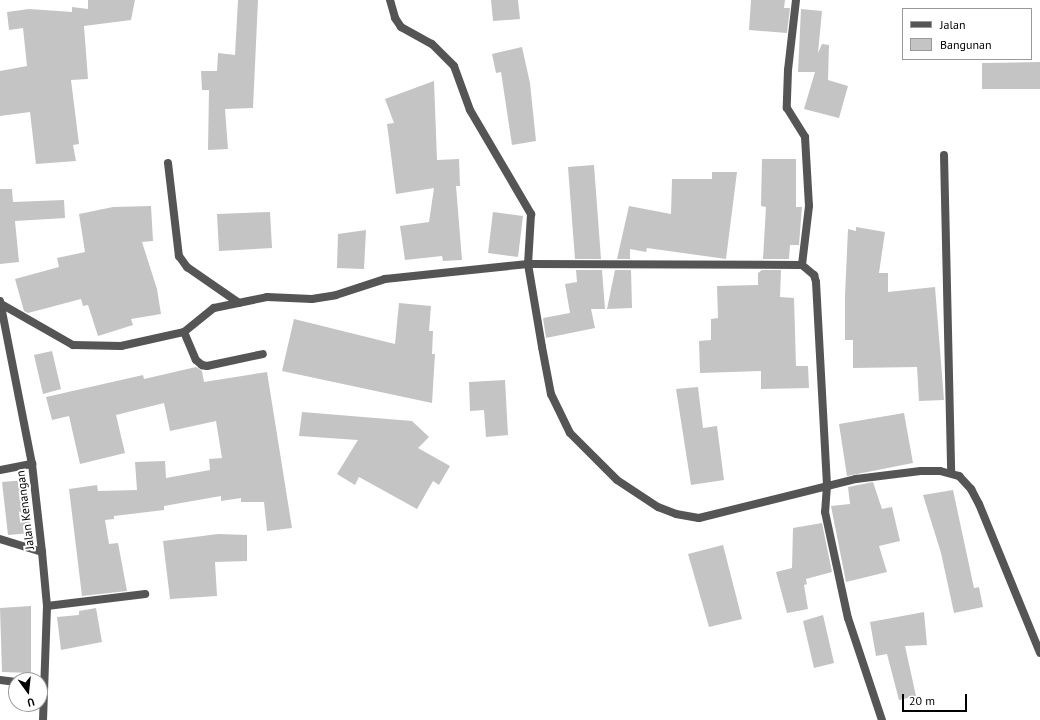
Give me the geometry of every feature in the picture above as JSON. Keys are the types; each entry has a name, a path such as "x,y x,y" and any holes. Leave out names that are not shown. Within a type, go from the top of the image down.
{"street":[{"path":"390,0 394,18 401,27 432,44 454,66 470,110 531,214 528,264 552,394 570,433 617,480 658,507 676,514 699,518 827,485 921,471 952,473 966,483 979,504 1040,653"},
{"path":"796,0 788,70 787,108 805,137 810,206 802,265"},
{"path":"944,155 952,473"},
{"path":"168,163 179,256 187,267 239,303"},
{"path":"0,302 73,345 121,346 184,332 214,308 267,297 312,299 336,295 384,279 528,264 802,265 814,275 816,282 827,485 825,512 838,578 882,720"},
{"name":"Jalan Kenangan","path":"0,302 32,464 47,606 42,672"},
{"path":"184,332 196,360 202,365 207,366 263,354"},
{"path":"0,470 32,464"},
{"path":"0,539 42,552"},
{"path":"47,606 145,594"}],"building":[{"path":"88,0 135,0 131,20 84,26 88,79 71,80 79,144 73,145 76,161 36,164 30,112 0,116 0,71 27,66 23,28 9,30 7,12 29,9 72,12 72,7 88,9"},
{"path":"238,0 258,0 253,108 225,109 228,149 208,150 209,90 202,90 201,71 217,71 218,53 235,55"},
{"path":"491,0 518,0 520,19 493,21"},
{"path":"751,0 785,0 784,8 790,8 787,33 749,30"},
{"path":"801,9 822,11 818,53 822,44 829,45 828,80 848,86 839,118 804,109 815,72 798,72"},
{"path":"522,47 530,83 536,141 512,145 501,72 496,73 492,54"},
{"path":"1040,62 1040,89 982,89 982,63"},
{"path":"434,81 437,160 459,159 460,186 456,186 462,260 443,261 442,256 405,260 400,226 429,222 434,188 396,194 387,124 394,123 385,99"},
{"path":"762,159 796,159 796,207 802,207 799,245 790,245 789,259 763,259 766,207 761,206"},
{"path":"594,165 601,259 575,259 568,167"},
{"path":"712,172 737,172 726,259 647,248 646,252 630,249 630,259 617,259 629,206 671,214 672,179 712,179"},
{"path":"0,189 12,189 13,202 64,200 65,218 15,221 19,262 0,264"},
{"path":"151,206 153,241 142,242 157,289 161,314 131,319 133,325 98,336 88,305 83,306 81,299 28,313 24,311 15,279 59,267 57,258 85,252 79,214 113,207"},
{"path":"270,212 272,248 219,251 217,214"},
{"path":"493,212 523,216 518,257 488,253"},
{"path":"856,227 885,232 879,273 888,273 888,292 935,287 944,400 919,401 917,367 853,368 853,340 845,340 845,296 848,229 856,231"},
{"path":"366,230 364,269 337,268 338,234"},
{"path":"576,270 602,270 605,309 591,309 595,328 546,338 543,318 570,313 565,284 577,282"},
{"path":"615,270 631,270 632,308 607,309"},
{"path":"762,270 781,270 780,297 794,298 796,366 808,366 809,388 761,389 761,371 700,373 699,341 711,340 711,319 718,318 717,286 758,285 758,273"},
{"path":"399,303 431,306 429,331 433,331 432,354 435,354 432,403 282,371 294,319 395,344"},
{"path":"52,351 61,389 43,394 34,355"},
{"path":"196,367 202,371 204,382 267,372 292,528 267,531 264,502 241,502 241,498 221,501 221,496 164,506 164,510 114,516 114,519 105,520 109,544 118,543 127,591 82,596 69,489 97,485 98,491 137,490 135,462 165,461 166,478 210,470 209,459 222,458 216,421 170,431 164,403 116,415 125,453 80,464 69,416 52,420 46,397 143,375 144,379"},
{"path":"505,380 508,435 486,437 484,410 470,411 469,382"},
{"path":"698,387 703,428 717,426 724,480 691,485 676,389"},
{"path":"302,412 412,421 429,437 418,448 450,466 439,485 433,481 417,509 359,477 355,485 337,474 358,440 299,436"},
{"path":"904,413 913,463 847,476 839,424"},
{"path":"25,480 31,533 8,535 2,482"},
{"path":"873,482 882,509 892,507 900,541 879,546 887,572 846,582 831,506 850,504 848,487"},
{"path":"953,490 974,588 979,587 983,607 954,613 941,553 923,495"},
{"path":"822,523 832,572 806,579 807,584 804,585 808,609 787,613 776,572 792,568 793,528"},
{"path":"218,534 247,535 247,561 215,562 217,596 170,599 163,541"},
{"path":"723,545 742,619 709,627 688,554"},
{"path":"31,606 31,672 2,672 0,608"},
{"path":"96,608 102,642 61,650 57,617 79,615 79,611"},
{"path":"924,612 927,645 905,646 916,696 899,700 887,654 876,656 870,622"},
{"path":"823,615 834,663 814,668 803,621"}]}
